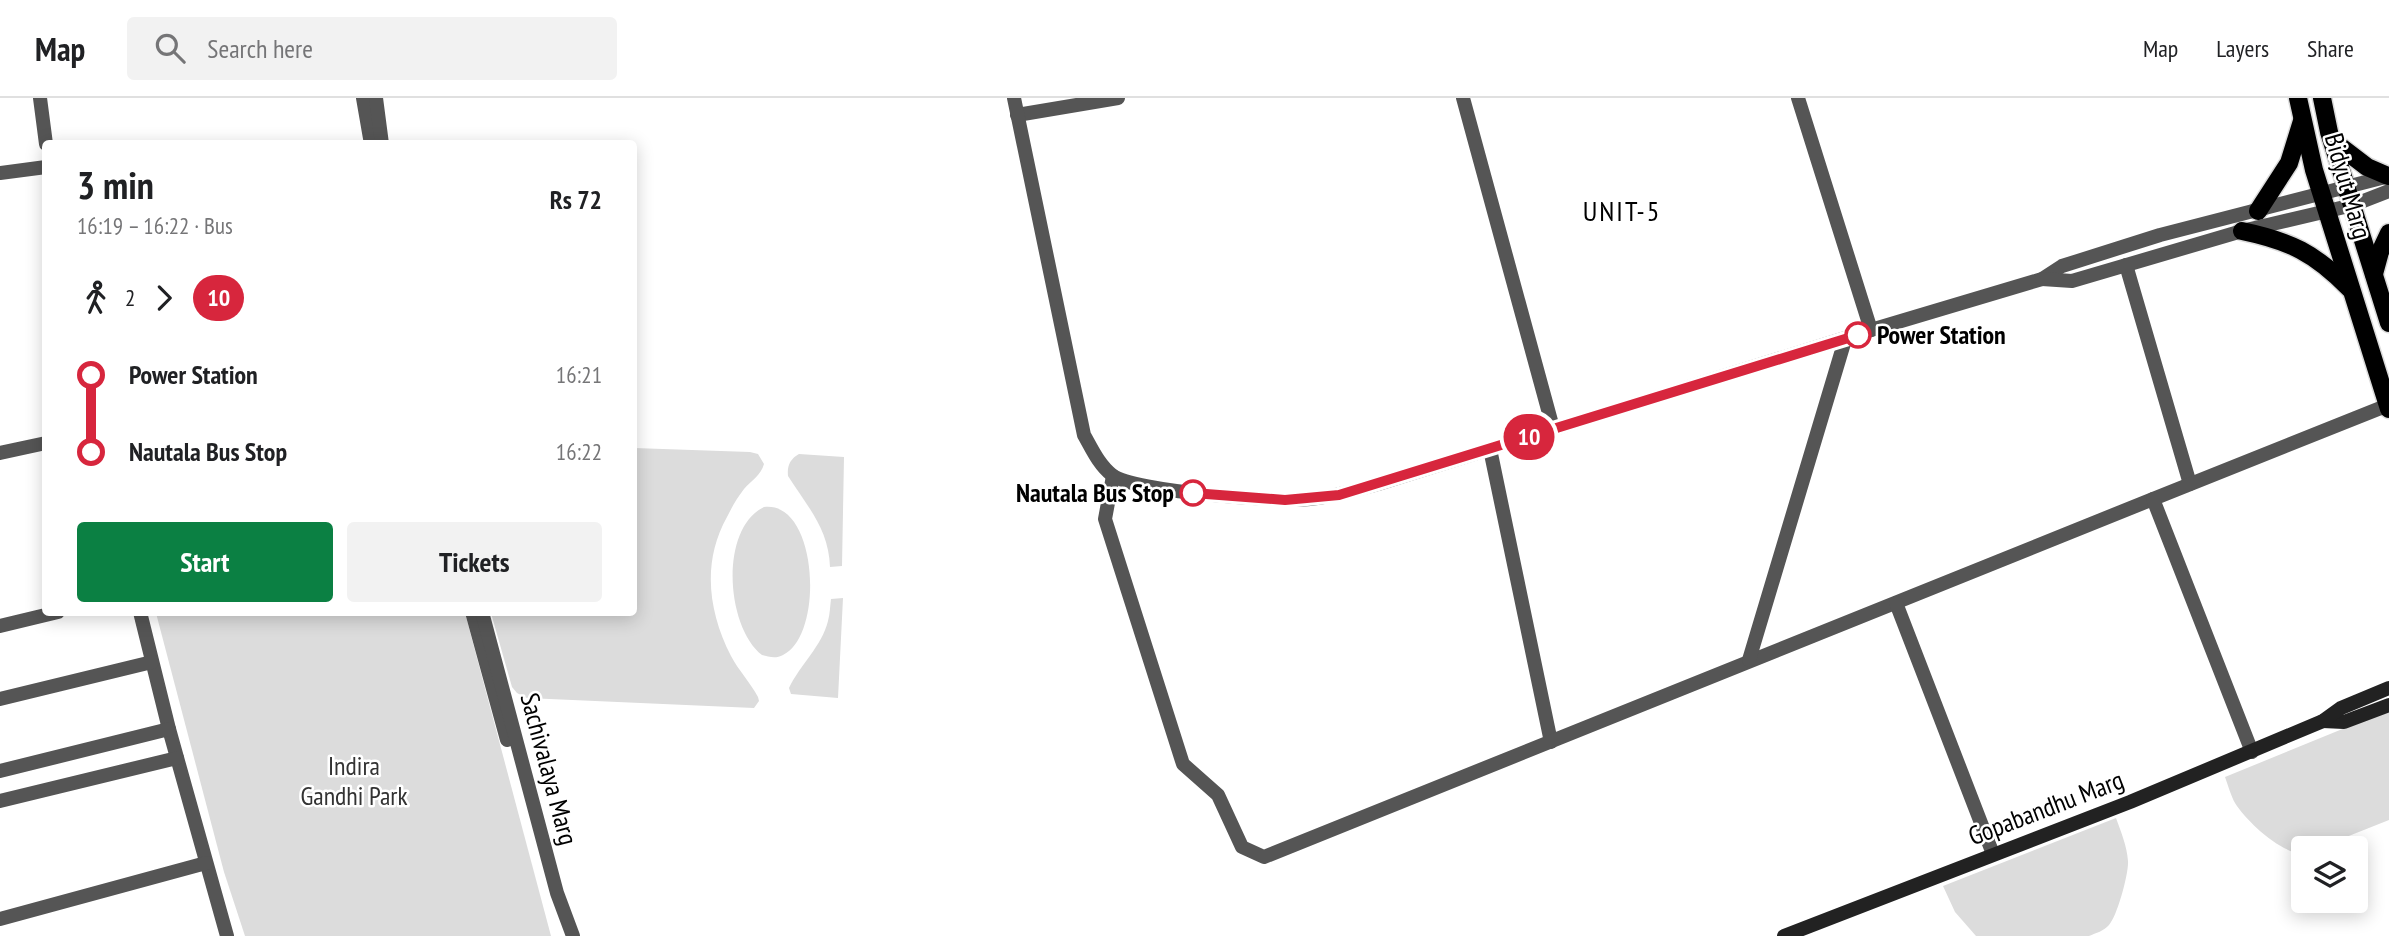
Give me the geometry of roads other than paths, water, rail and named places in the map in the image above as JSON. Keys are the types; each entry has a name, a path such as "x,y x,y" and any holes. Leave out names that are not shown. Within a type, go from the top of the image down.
{"main road":[{"name":"Bidyut Marg","path":"2298,98 2322,194 2388,407"},
{"name":"Bidyut Marg","path":"2322,98 2389,323"},
{"path":"2258,211 2289,163 2302,119"},
{"path":"2333,141 2388,181"},
{"path":"2242,231 2275,238 2302,251 2328,268 2352,292"},
{"path":"2374,274 2389,233"},
{"name":"Gopabandhu Marg","path":"1784,936 2252,752 2389,688"},
{"name":"Gopabandhu Marg","path":"2323,721 2344,722 2389,705"}],"street":[{"path":"40,98 45,140"},
{"path":"363,98 370,140"},
{"path":"376,98 381,140"},
{"path":"1014,98 1084,435 1097,458 1113,476 1145,486 1192,493 1285,500 1339,495 2042,279 2062,266 2121,247 2347,187 2388,181"},
{"path":"1017,115 1118,98"},
{"path":"1463,98 1553,428"},
{"path":"1798,98 1871,330"},
{"path":"0,173 42,168"},
{"path":"2042,279 2072,281 2242,231 2353,205 2388,181"},
{"path":"2121,247 2118,258 2126,265 2190,485"},
{"path":"1749,660 1845,340"},
{"path":"1113,476 1105,519 1183,764 1217,795 1241,846 1264,857 1749,660 2388,407"},
{"path":"0,453 42,444"},
{"path":"1490,449 1551,742"},
{"path":"2153,499 2252,752"},
{"path":"1896,603 1993,854"},
{"path":"0,626 42,616"},
{"path":"141,616 169,729 227,936"},
{"name":"Sachivalaya Marg","path":"473,616 563,936"},
{"name":"Sachivalaya Marg","path":"483,616 557,893 573,936"},
{"path":"0,699 152,662"},
{"path":"0,771 169,729"},
{"path":"0,802 177,758"},
{"path":"0,919 206,863"}],"place":[{"name":"Power Station","path":"1858,335"},
{"name":"Nautala Bus Stop","path":"1193,493"}],"district":[{"name":"UNIT-5","path":"1622,211"}],"park label":[{"name":"Indira Gandhi Park","path":"354,781"}]}
